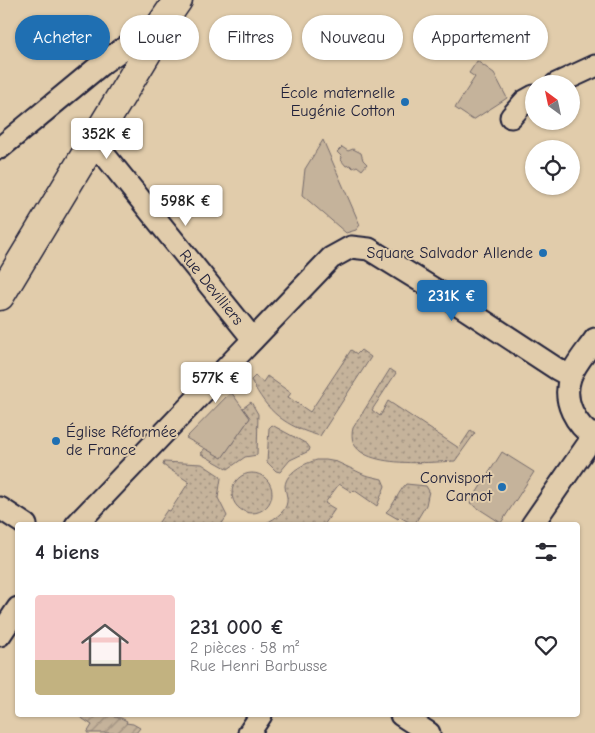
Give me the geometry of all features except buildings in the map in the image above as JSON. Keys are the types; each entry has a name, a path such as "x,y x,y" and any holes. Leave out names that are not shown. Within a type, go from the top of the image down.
{"street":[{"path":"168,15 178,0"},
{"path":"0,148 120,51"},
{"path":"0,296 142,60"},
{"path":"576,75 595,66"},
{"path":"511,117 525,101"},
{"name":"Rue Devilliers","path":"90,148 107,158 253,339"},
{"path":"79,522 331,258 351,247 369,249 570,376"},
{"path":"534,522 594,436 583,429 571,413 568,388 570,376 595,339"},
{"path":"0,508 21,522"},
{"path":"0,635 15,612"},
{"path":"249,733 260,717"},
{"path":"404,717 429,733"}],"shaded area":[{"path":"477,61 494,73 507,98 473,120 455,108 475,77 469,73"},
{"path":"323,140 360,225 356,230 346,233 302,195 305,169"},
{"path":"342,147 348,151 353,149 361,153 363,160 367,164 362,170 357,166 353,168 350,165 346,166 341,160 342,157 337,152"},
{"path":"351,350 357,354 361,350 371,357 320,436 297,428 279,417 264,401 251,380 255,376 263,382 267,376 291,393 288,397 310,412"},
{"path":"390,369 396,373 372,410 380,416 388,401 459,448 471,430 475,433 455,461 410,463 374,458 361,452 353,442 353,428"},
{"path":"231,392 250,418 222,458 186,438"},
{"path":"251,402 258,414 257,455 245,457 228,469 201,454 205,448 222,457 250,418 243,408"},
{"path":"272,425 307,444 310,448 309,451 290,460 280,472 276,471 267,462 269,428"},
{"name":"Convisport Carnot","path":"502,452 534,472 502,522 470,503"},
{"path":"317,460 337,462 365,475 382,479 385,486 377,506 354,490 352,492 339,484 325,503 335,509 326,522 268,522 278,516 286,506 285,486 289,476 307,463"},
{"path":"164,462 202,464 220,476 218,498 227,516 223,522 159,522 167,510 170,511 189,482 163,465"},
{"path":"252,473 266,479 272,493 266,507 252,513 238,507 232,493 238,479"},
{"path":"406,484 426,486 429,491 426,505 416,522 409,522 400,517 398,519 386,512"},
{"path":"80,717 121,718 127,721 126,723 140,728 136,733 87,733 92,725"}],"place":[{"name":"École maternelle Eugénie Cotton","path":"405,102"},
{"name":"Square Salvador Allende","path":"543,253"},
{"name":"Église Réformée de France","path":"56,441"},
{"name":"Convisport Carnot","path":"502,487"}]}
